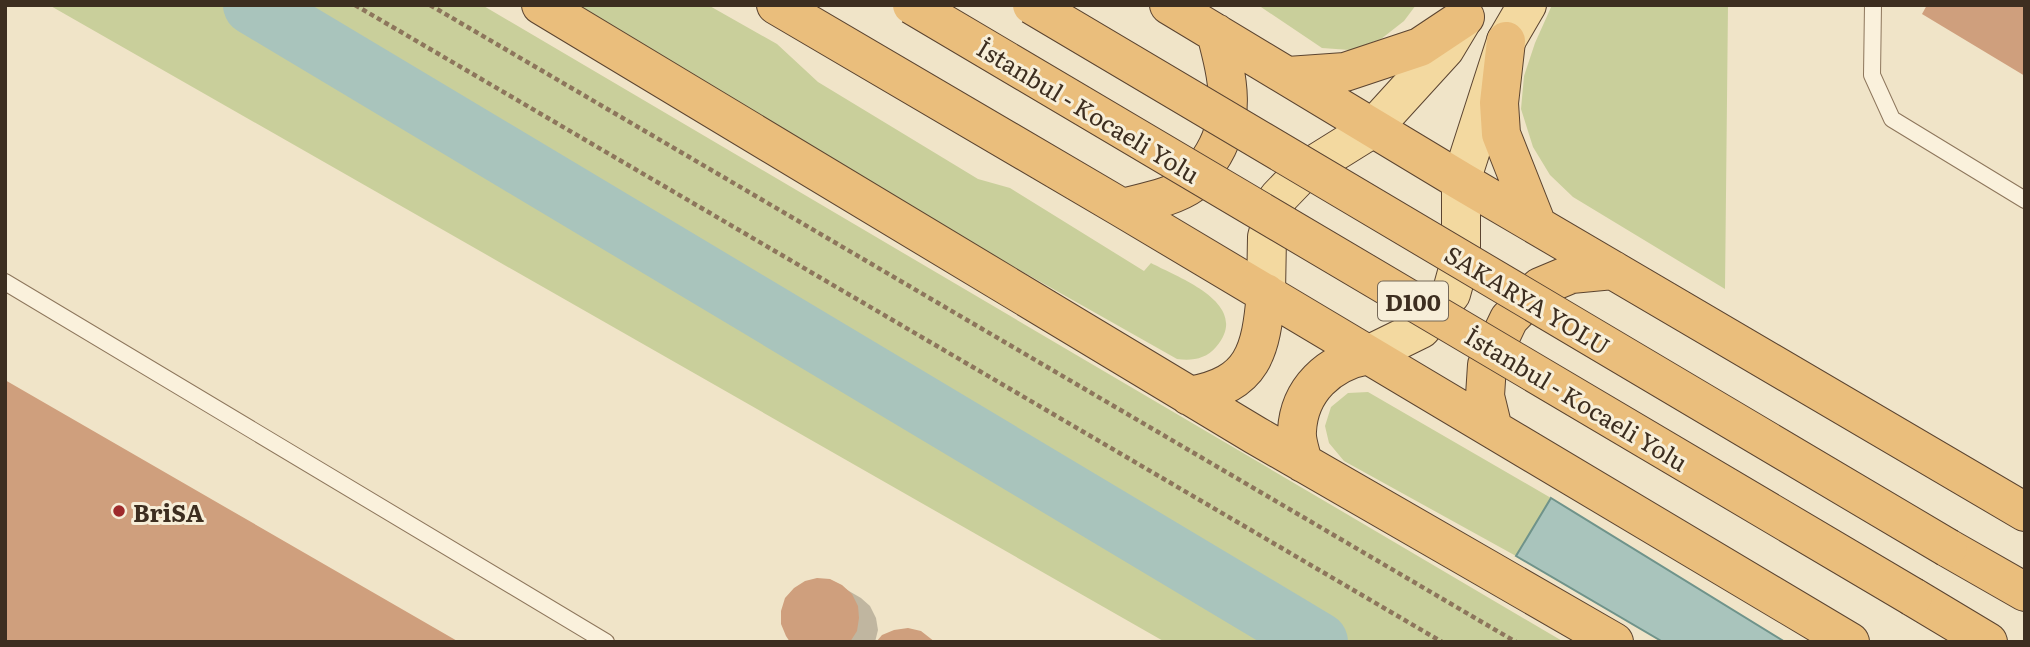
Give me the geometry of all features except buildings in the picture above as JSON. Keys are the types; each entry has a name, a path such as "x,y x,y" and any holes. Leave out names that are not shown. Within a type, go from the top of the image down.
{"highway":[{"path":"541,5 1189,396 1614,642"},
{"path":"776,5 1266,293 1850,642"},
{"name":"İstanbul - Kocaeli Yolu","path":"912,5 1987,642"},
{"name":"SAKARYA YOLU","path":"1032,5 2025,592"},
{"path":"1169,5 1461,181 2025,512"},
{"path":"1289,76 1345,72 1420,47 1468,11"},
{"path":"1122,208 1162,198 1195,183 1216,150 1229,109 1228,76 1216,33"},
{"path":"1506,41 1499,103 1501,134 1537,225"},
{"path":"1493,429 1485,396 1487,365 1509,319 1540,287 1571,274 1613,270"},
{"path":"1189,396 1212,392 1238,377 1253,357 1262,331 1266,293"},
{"path":"1303,463 1296,433 1308,392 1326,372 1352,358 1368,355"}],"main road":[{"path":"1368,355 1421,328 1451,294 1461,258 1461,181 1506,41 1527,5"},
{"path":"1266,293 1267,237 1278,198 1304,171 1373,128 1445,49 1468,11"}],"lane":[{"path":"1873,5 1872,75 1892,119 2025,200"},
{"path":"5,282 607,642"}],"path":[{"path":"355,5 1442,642"},
{"path":"430,5 1516,642"}],"green space":[{"path":"49,5 482,5 1564,642 1165,642"},
{"path":"571,5 708,5 777,44 818,82 978,179 1010,188 1144,271 1151,263 1194,285 1219,305 1225,318 1225,332 1216,347 1203,357 1177,359 938,224"},
{"path":"1258,5 1416,5 1404,21 1381,39 1350,50 1322,48"},
{"path":"1552,5 1728,5 1725,289 1573,197 1550,175 1533,147 1521,109 1524,76"},
{"path":"1368,392 1551,498 1516,556 1344,461 1329,443 1325,426 1331,407 1348,393"}],"water":[{"path":"1551,498 1785,642 1663,642 1516,556"}],"waterway":[{"path":"253,5 1318,642"}],"place":[{"name":"BriSA","path":"119,511"}]}
